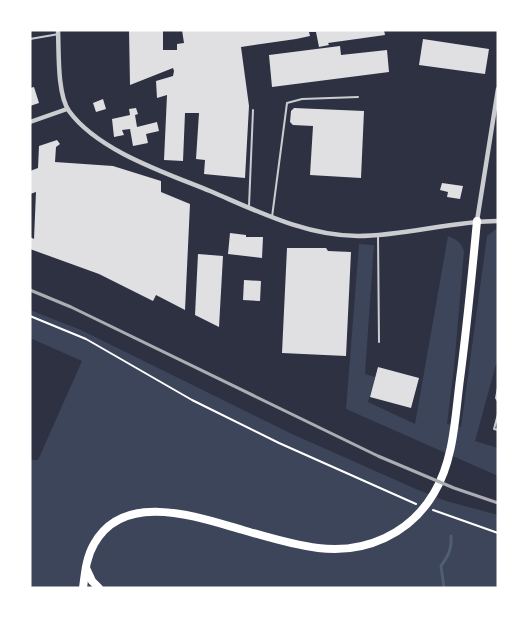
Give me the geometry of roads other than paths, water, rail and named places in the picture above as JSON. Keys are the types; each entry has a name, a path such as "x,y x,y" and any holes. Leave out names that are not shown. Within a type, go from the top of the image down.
{"main road":[{"path":"83,588 85,567 93,546 108,527 120,519 146,512 162,511 202,519 319,548 351,548 380,541 406,526 434,494 445,465 454,424 477,221"},
{"path":"85,567 92,581 99,588"}],"street":[{"path":"59,32 60,71 67,109 85,127 114,149 144,164 272,217 333,234 378,235 498,220"},
{"path":"477,221 498,88"},
{"path":"30,122 67,109"}],"lane":[{"path":"30,39 59,32"},
{"path":"272,217 288,103 302,99 358,97"},
{"path":"249,208 253,110"},
{"path":"378,235 378,342"},
{"path":"498,388 496,398 498,401"},
{"path":"498,414 494,429 498,430"}],"waterway":[{"path":"444,588 441,566 449,552 451,536"}],"railway":[{"path":"30,290 71,307 378,456 454,488 498,503"}]}
